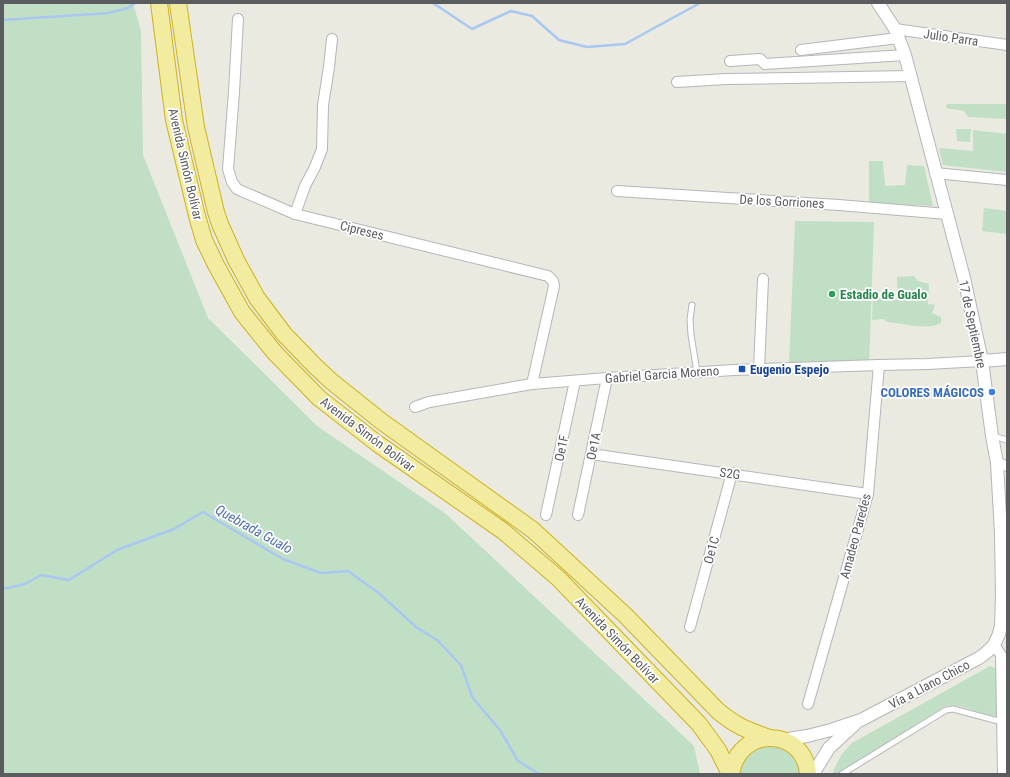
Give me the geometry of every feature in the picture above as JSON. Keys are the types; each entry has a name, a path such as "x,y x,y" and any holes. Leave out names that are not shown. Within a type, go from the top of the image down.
{"highway":[{"name":"Avenida Simón Bolívar","path":"159,3 174,120 197,216 204,240 216,266 242,312 275,353 319,398 378,444 503,531 558,578 699,724 718,750 730,774"},
{"name":"Avenida Simón Bolívar","path":"178,3 196,127 218,218 236,260 257,298 284,334 331,381 381,421 533,530 626,616 722,715 743,729 794,746 803,756 808,768 808,774"},
{"path":"730,774 738,754 746,745 757,740 776,739"}],"street":[{"name":"17 de Septiembre","path":"878,3 897,33 911,76 935,173 964,278 982,361 992,436 1002,464 1005,597 1001,626 994,645"},
{"name":"Cipreses","path":"238,19 228,169 229,176 237,189 295,214 548,276 553,280 554,286 532,384"},
{"name":"Julio Parra","path":"801,50 897,33 1007,45"},
{"path":"295,214 305,186 322,149 323,105 332,39"},
{"path":"730,61 760,58 765,64 905,54"},
{"path":"677,82 911,76"},
{"path":"935,173 1007,180"},
{"name":"De los Gorriones","path":"617,191 840,204 947,214"},
{"path":"759,369 763,279"},
{"name":"Gabriel Garcia Moreno","path":"415,407 429,402 532,384 697,372 879,364 927,364 1007,359"},
{"name":"Amadeo Paredes","path":"808,704 868,494 879,364"},
{"name":"Oe1A","path":"578,515 607,378"},
{"name":"Oe1F","path":"546,514 575,381"},
{"name":"S2G","path":"591,454 868,494"},
{"name":"Oe1C","path":"690,627 732,474"},
{"name":"Vía a Llano Chico","path":"776,739 807,736 832,730 861,720 979,658 994,645"},
{"path":"994,645 1001,655 1002,722 1005,735 1003,774"},
{"name":"Vía a Llano Chico","path":"813,774 829,748 861,720"}],"lane":[{"path":"692,305 690,319 691,335 697,372"},
{"path":"992,436 1007,440"},
{"path":"842,774 946,710 958,710 1002,722"}],"green space":[{"path":"3,3 133,3 141,31 143,155 208,318 317,426 446,514 694,746 700,774 3,774"},
{"path":"947,104 1007,104 1007,119 968,117 964,111 946,108"},
{"path":"956,129 971,129 970,142 957,141"},
{"path":"973,130 1007,134 1007,172 943,165 939,148 973,151"},
{"path":"869,161 883,161 885,186 905,185 907,165 924,166 933,206 869,203"},
{"path":"984,208 1007,211 1007,234 982,231"},
{"name":"Estadio de Gualo","path":"795,221 874,222 869,366 789,365"},
{"path":"914,276 918,281 929,284 928,304 935,305 932,313 941,317 941,323 929,326 915,326 887,322 884,319 872,320 873,297 898,300 897,277"},
{"path":"990,666 997,669 997,716 991,716 960,706 945,706 839,774 832,774 841,755 852,743"},
{"path":"772,745 792,751 805,774 740,774 743,762 750,754 760,748"}],"waterway":[{"path":"3,20 109,13 128,8 135,3"},
{"path":"433,3 472,29 511,11 532,16 559,40 587,47 625,44 700,3"},
{"name":"Quebrada Gualo","path":"3,589 25,584 41,575 69,580 117,550 174,529 203,512 283,559 321,573 348,571 380,594 416,627 437,640 461,665 472,697 500,730 518,761 539,774"}],"place":[{"name":"Estadio de Gualo","path":"832,294"},
{"name":"Eugenio Espejo","path":"742,369"},
{"name":"COLORES MÁGICOS","path":"992,392"}]}
